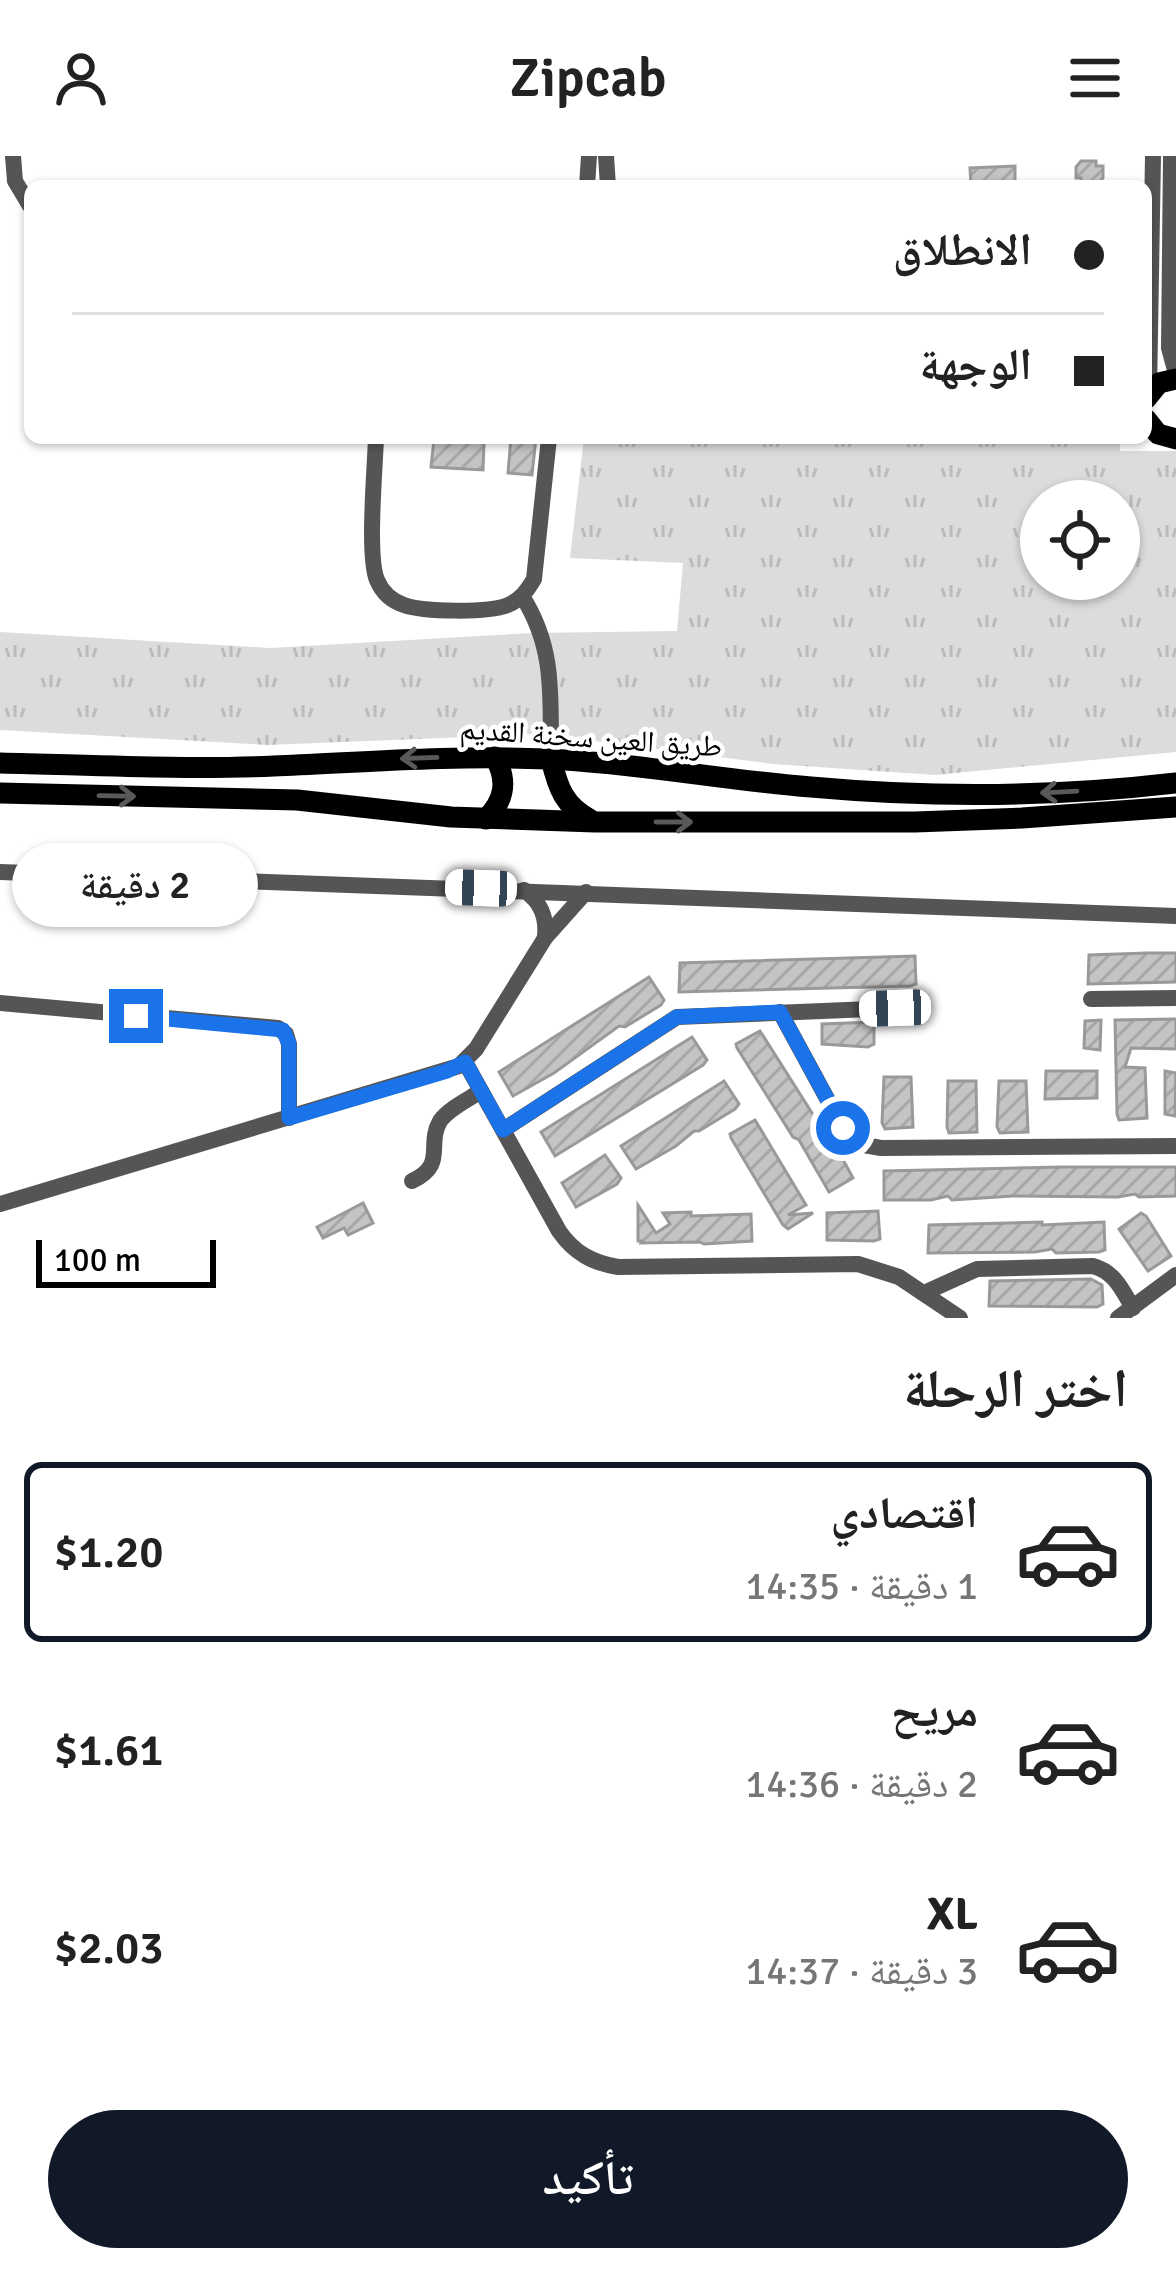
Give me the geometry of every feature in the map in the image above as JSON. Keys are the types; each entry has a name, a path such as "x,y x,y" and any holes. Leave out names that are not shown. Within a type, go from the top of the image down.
{"main road":[{"name":"طريق العين سخنة القديم","path":"0,763 206,768 415,757 551,759 814,788 924,794 1034,793 1176,783"},
{"path":"486,819 502,797 502,770 495,758"},
{"path":"551,759 568,804 595,822"},
{"path":"0,793 297,800 486,819 595,822 915,822 1175,808"}],"street":[{"path":"13,156 15,181 24,196"},
{"path":"1171,156 1169,348 1176,376"},
{"path":"376,444 376,579 387,595 412,607 484,609 505,607 529,588 536,569 548,444"},
{"path":"522,596 543,634 547,652 551,759"},
{"path":"0,872 1176,916"},
{"path":"524,890 541,907 545,938"},
{"path":"0,1204 465,1062 545,938 586,892"},
{"path":"1091,999 1176,998"},
{"path":"0,1003 278,1028 289,1039 289,1118"},
{"path":"503,1130 677,1017 895,1008"},
{"path":"780,1012 843,1128 864,1145 1176,1146"},
{"path":"465,1062 562,1238 592,1261 618,1267 858,1264 889,1272 960,1318"},
{"path":"412,1181 429,1170 442,1119 481,1091"},
{"path":"924,1293 976,1269 1093,1266 1114,1276 1126,1313 1176,1275"}],"green space":[{"path":"583,444 1120,444 1120,451 1176,451 1176,752 935,775 773,764 539,734 268,745 0,730 0,632 270,648 532,633 677,631 683,563 570,558"}],"building":[{"path":"1081,161 1096,161 1096,166 1103,166 1103,178 1076,178"},
{"path":"1015,166 1015,180 971,180 970,168"},
{"path":"433,444 484,444 483,470 431,467"},
{"path":"510,444 535,444 532,475 508,473"},
{"path":"1176,953 1176,982 1088,984 1089,955"},
{"path":"915,956 916,984 910,986 679,992 680,963"},
{"path":"649,977 664,1000 661,1005 619,1026 513,1096 499,1072"},
{"path":"1176,1019 1176,1049 1131,1048 1125,1067 1145,1068 1147,1118 1119,1120 1115,1020"},
{"path":"1101,1020 1100,1050 1084,1048 1085,1021"},
{"path":"874,1022 874,1044 868,1047 822,1044 822,1024"},
{"path":"760,1031 853,1178 829,1192 737,1048 736,1044"},
{"path":"692,1037 707,1060 703,1065 555,1156 541,1132"},
{"path":"1046,1071 1097,1071 1097,1098 1045,1099"},
{"path":"1165,1071 1176,1073 1175,1116 1165,1114"},
{"path":"884,1077 911,1077 913,1127 885,1129"},
{"path":"724,1081 739,1104 735,1109 636,1169 621,1146"},
{"path":"948,1081 976,1081 977,1132 949,1133"},
{"path":"999,1081 1026,1081 1028,1132 1000,1133"},
{"path":"755,1120 806,1205 788,1215 813,1213 788,1229 731,1138 730,1134"},
{"path":"605,1155 621,1178 576,1207 562,1183"},
{"path":"1176,1167 1176,1196 884,1200 884,1171"},
{"path":"363,1203 373,1223 348,1235 344,1228 323,1238 317,1227"},
{"path":"638,1205 656,1233 670,1224 663,1213 751,1214 752,1241 641,1243"},
{"path":"878,1211 880,1239 827,1240 827,1213"},
{"path":"1141,1213 1171,1256 1148,1271 1119,1229"},
{"path":"1104,1222 1105,1250 928,1253 929,1225"},
{"path":"1091,1279 1102,1285 1103,1304 1097,1307 989,1306 990,1281"}],"route":[{"path":"136,1016 283,1030 289,1044 289,1118 465,1062 503,1130 677,1017 780,1012 843,1128"}]}
